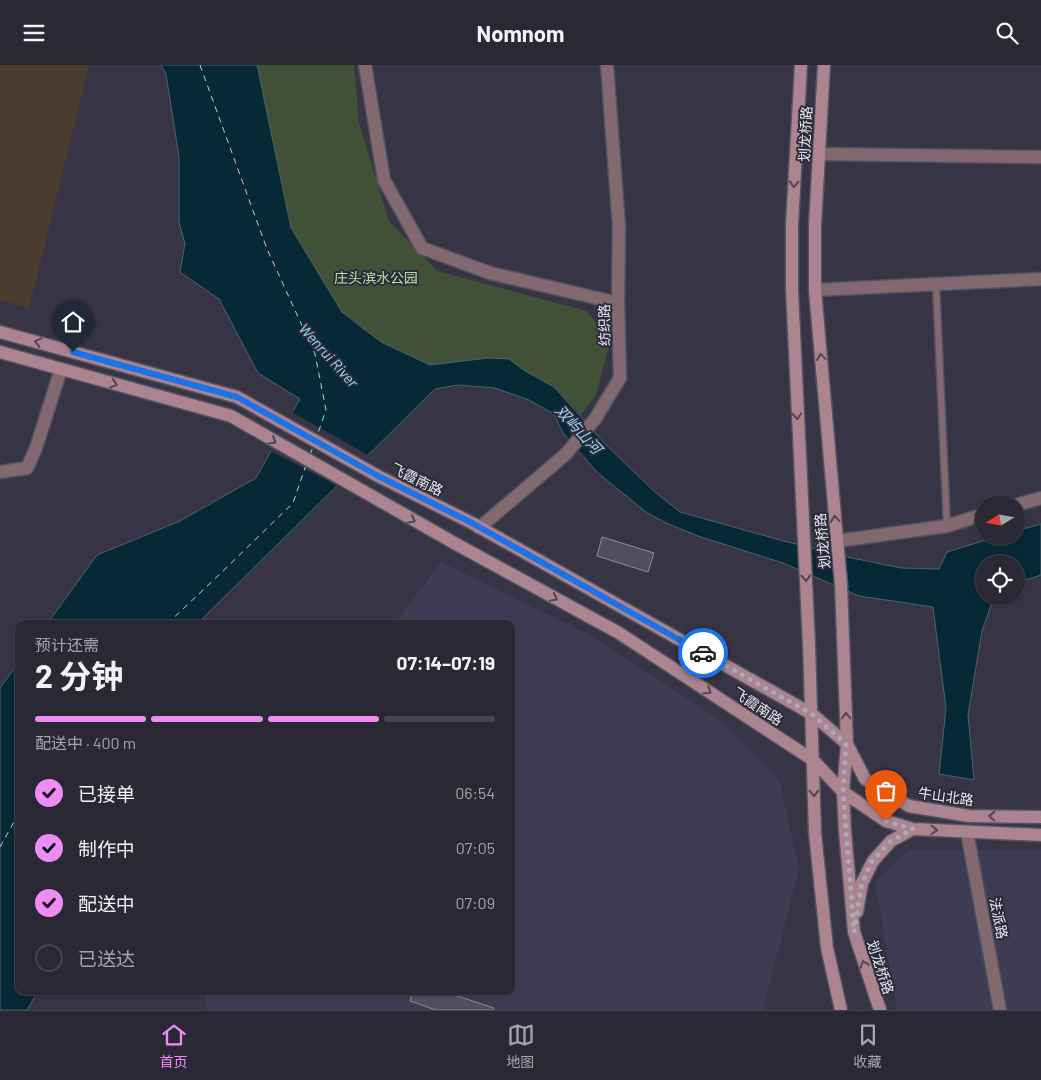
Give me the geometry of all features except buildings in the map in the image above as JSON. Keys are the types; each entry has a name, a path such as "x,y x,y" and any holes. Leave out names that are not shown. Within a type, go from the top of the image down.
{"main road":[{"name":"划龙桥路","path":"801,65 792,225 792,290 812,714 815,833 827,948 841,1010"},
{"name":"划龙桥路","path":"824,65 815,225 815,290 841,593 846,744 843,792 854,932 880,1010"},
{"name":"飞霞南路","path":"0,332 237,397 378,476 479,528 812,714 846,744"},
{"name":"飞霞南路","path":"0,351 231,417 619,633 813,760 843,792"},
{"name":"牛山北路","path":"846,744 865,779 909,806 969,816 1041,817"},
{"path":"843,792 886,821 913,829 1041,835"},
{"path":"854,932 862,883 872,861 891,841 913,829"}],"street":[{"path":"365,65 384,180 422,248 490,273 618,303"},
{"name":"纺织路","path":"479,528 566,454 595,419 620,378 618,303 619,227 607,65"},
{"path":"819,154 1041,157"},
{"path":"815,290 1041,279"},
{"path":"0,472 27,468 36,448 60,369"},
{"path":"1025,502 1041,498"},
{"path":"837,541 947,526 975,517"},
{"name":"法派路","path":"967,832 1000,1010"}],"lane":[{"path":"936,285 947,526"}],"shaded area":[{"path":"0,65 89,65 29,308 0,300"},
{"path":"441,562 590,635 717,718 779,780 799,868 763,1010 206,1010 206,995 515,995 515,620 397,620"},
{"path":"909,850 1041,850 1041,1010 897,1010 875,883"}],"green space":[{"name":"庄头滨水公园","path":"257,65 354,65 359,123 389,221 437,271 587,311 610,342 596,395 581,415 554,387 525,371 509,359 488,358 430,365 381,342 342,312 291,228"}],"water":[{"path":"161,65 257,65 291,228 342,312 381,342 430,365 488,358 509,359 525,371 554,387 606,445 656,493 680,512 780,540 901,568 939,569 947,552 975,543 975,545 1025,545 1025,528 1041,524 1041,575 1025,580 1025,555 975,555 975,605 991,605 982,631 968,715 974,780 939,774 946,708 933,607 859,596 783,563 698,536 664,522 646,512 598,473 563,433 554,414 529,400 495,388 458,385 435,389 201,620 50,620 97,555 180,521 256,478 300,399 258,373 219,299 180,272 185,244 179,222 179,157 166,74"},
{"path":"15,667 15,995 36,995 27,1010 0,1010 0,688"}],"pier":[{"path":"290,411 370,456 339,487 269,450"}],"ferry route":[{"path":"200,65 267,249 315,354 326,410 317,436"},
{"path":"310,455 313,447"},
{"path":"171,620 293,503 306,465"},
{"path":"0,847 15,820"}],"way so far":[{"path":"703,653 812,714 846,744 843,792 854,932 862,883 872,861 891,841 913,829 886,821"}],"route":[{"path":"73,352 237,397 378,476 472,523 703,653"}],"water label":[{"name":"Wenrui River","path":"329,355"},
{"name":"双屿山河","path":"579,429"}]}
